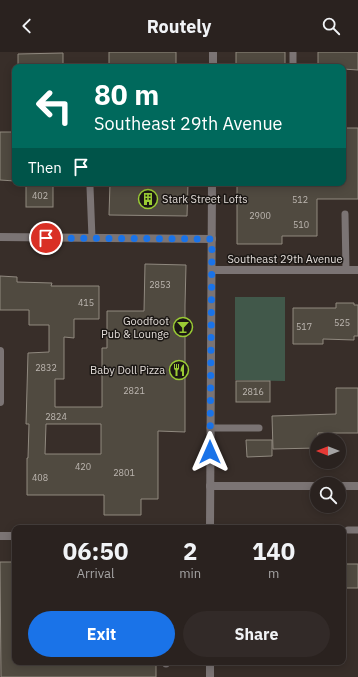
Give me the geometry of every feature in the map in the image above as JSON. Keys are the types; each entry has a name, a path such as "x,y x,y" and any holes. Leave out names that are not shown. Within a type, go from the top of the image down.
{"street":[{"path":"213,52 213,64"},
{"path":"210,525 212,186"},
{"path":"0,238 212,239"},
{"name":"Southeast 29th Avenue","path":"212,270 358,270"},
{"path":"0,351 0,402"},
{"path":"210,486 310,486"},
{"path":"346,486 358,486"},
{"path":"0,536 12,536"},
{"path":"210,665 210,677"}],"lane":[{"path":"293,52 293,64"},
{"path":"90,187 92,238"},
{"path":"345,214 346,270"},
{"path":"210,428 259,428"},
{"path":"348,530 358,530"}],"green space":[{"path":"235,297 285,297 285,381 235,380"}],"building":[{"path":"109,52 176,52 176,64 109,64"},
{"path":"236,52 285,52 285,64 236,64"},
{"path":"318,52 358,52 358,70 346,69 346,64 318,64"},
{"path":"63,53 63,64 18,64 18,54"},
{"path":"346,128 358,128 358,199 317,199 317,236 282,236 282,244 237,244 237,186 346,186"},
{"path":"0,132 12,132 12,181 0,180"},
{"path":"26,186 53,186 53,207 26,207"},
{"name":"Stark Street Lofts","path":"110,186 188,186 187,216 109,215"},
{"path":"145,264 186,265 185,432 158,431 158,499 141,499 141,515 104,515 104,495 27,495 29,424 26,424 28,353 49,352 49,325 29,325 29,310 0,310 0,276 17,277 17,282 52,283 51,286 99,286 99,319 74,319 74,338 64,337 64,379 55,379 55,407 102,407 102,348 107,348 107,311 144,311","holes":["46,424 101,424 101,454 45,454"]},
{"path":"336,303 354,303 354,305 358,305 358,336 354,336 354,340 323,339 323,344 293,344 293,308 336,308"},
{"path":"236,381 270,381 270,402 236,402"},
{"path":"336,388 358,388 358,433 310,433 310,448 273,449 272,416 336,414"},
{"path":"246,440 272,440 272,456 247,457"},
{"path":"0,562 12,562 12,665 156,665 156,677 1,677"},
{"path":"346,564 358,564 358,588 346,588"}],"place":[{"name":"Stark Street Lofts","path":"148,199"},
{"name":"Goodfoot Pub & Lounge","path":"183,327"},
{"name":"Baby Doll Pizza","path":"179,370"}],"route":[{"path":"46,238 212,239 210,452"}]}
